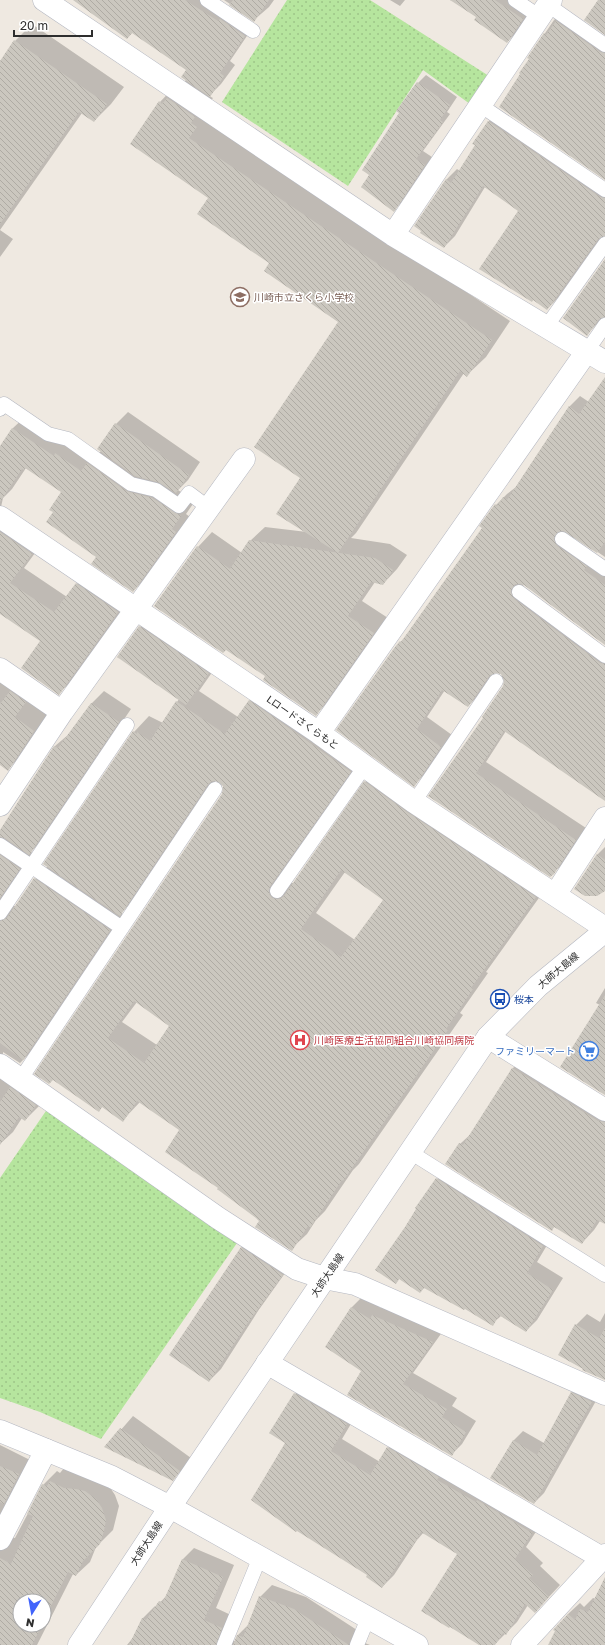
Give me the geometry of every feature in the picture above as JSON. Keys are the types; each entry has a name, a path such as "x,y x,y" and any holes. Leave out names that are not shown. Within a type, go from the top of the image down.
{"street":[{"path":"44,0 393,235 596,356 319,733"},
{"path":"393,235 546,7"},
{"path":"0,805 62,712 244,459"},
{"name":"Lロードさくらもと","path":"0,517 319,733 414,802 605,929"},
{"path":"0,669 62,712"},
{"path":"555,895 605,818"},
{"name":"大師大島線","path":"79,1645 324,1278 488,1037 538,986 605,929"},
{"path":"488,1037 605,1110"},
{"path":"0,1065 218,1218 297,1268 324,1278 355,1284 605,1394"},
{"path":"267,1364 604,1557 522,1645"},
{"path":"0,1431 112,1477 170,1507 417,1645"},
{"path":"0,1539 46,1450"}],"lane":[{"path":"207,0 253,31"},
{"path":"515,0 546,7 605,45"},
{"path":"480,105 605,190"},
{"path":"546,327 605,244"},
{"path":"596,356 605,325"},
{"path":"0,409 4,404 48,434 68,439 131,484 156,490 179,506 188,493 209,508"},
{"path":"562,539 605,569"},
{"path":"519,592 605,656"},
{"path":"414,802 496,681"},
{"path":"0,913 127,725"},
{"path":"277,891 365,766"},
{"path":"20,1080 215,789"},
{"path":"0,845 122,928"},
{"path":"410,1152 605,1274"},
{"path":"224,1645 260,1558"},
{"path":"357,1645 368,1618"}],"green space":[{"path":"287,0 370,0 489,76 470,104 423,70 348,186 222,102"},
{"path":"48,1108 237,1243 101,1439 40,1412 0,1398 0,1178"}],"building":[{"path":"73,0 185,0 218,21 220,19 245,36 220,73 224,76 210,97 181,77 186,70 132,33 127,39"},
{"path":"233,0 269,0 254,22 229,5"},
{"path":"450,0 495,0 523,19 507,43 474,20 476,17"},
{"path":"598,0 605,0 605,35 584,20"},
{"path":"556,21 600,52 605,53 605,180 499,107 529,59 527,58 544,33 546,35"},
{"path":"14,40 107,104 94,122 79,112 0,224 0,61"},
{"path":"417,82 450,105 440,120 443,122 416,159 425,165 394,212 361,187 369,175 362,170 399,113 396,111"},
{"path":"167,98 195,117 191,123 197,127 189,138 492,340 467,377 460,371 338,553 276,514 300,478 254,447 338,322 264,271 269,263 197,214 208,198 130,144 159,101 162,104"},
{"path":"488,121 600,197 605,198 605,236 598,239 547,310 533,300 532,302 479,269 518,211 483,186 444,248 420,233 421,231 414,226 446,179 451,183 475,145 472,144"},
{"path":"605,259 605,317 598,320 587,336 563,318"},
{"path":"605,377 605,542 597,553 563,531 558,532 554,539 557,546 587,566 584,570 605,585 605,645 524,585 515,584 511,591 514,599 600,663 605,664 605,801 504,731 476,773 576,840 554,874 550,877 428,796 483,718 482,717 503,686 504,681 501,674 496,673 489,676 468,707 442,690 417,729 441,747 414,787 336,730 482,528 479,526 495,504 497,506 503,497 507,500 569,406 579,414"},
{"path":"115,423 189,475 176,493 158,482 135,476 97,449"},
{"path":"12,428 54,456 55,453 81,471 87,463 126,491 152,498 181,516 172,529 176,532 133,592 91,564 96,557 46,522 53,512 49,510 61,492 25,468 24,470 22,469 0,502 0,446"},
{"path":"0,532 32,554 10,583 54,612 76,583 118,612 59,695 21,668 40,641 0,614"},
{"path":"249,540 375,558 393,570 383,585 371,582 348,616 374,633 316,716 263,680 265,676 226,650 223,653 154,606 197,546 230,569"},
{"path":"139,626 209,673 186,705 117,657"},
{"path":"10,691 26,702 15,717 34,731 8,771 0,765 0,704"},
{"path":"249,700 351,772 270,886 269,894 272,898 280,899 284,896 364,781 407,812 536,897 471,988 473,989 446,1029 448,1030 310,1228 308,1226 292,1251 255,1227 259,1221 217,1189 218,1188 165,1152 179,1130 137,1101 123,1122 102,1107 99,1112 53,1080 49,1084 34,1074 222,794 223,786 216,781 212,781 208,784 120,916 43,864 133,731 150,741 176,701 225,734","holes":["341,870 383,900 341,957 301,929","134,1001 169,1026 144,1063 108,1038"]},
{"path":"91,703 119,722 29,855 5,838 0,837 0,830 54,746 58,748"},
{"path":"597,854 605,860 605,891 597,896 585,896 574,889"},
{"path":"0,855 20,869 0,898"},
{"path":"34,878 110,930 23,1060 0,1043 0,921 7,918"},
{"path":"605,995 605,1095 560,1067"},
{"path":"512,1068 598,1121 605,1122 605,1224 597,1220 582,1244 554,1227 552,1231 445,1164 459,1143 463,1145"},
{"path":"10,1087 36,1105 25,1121 19,1117 0,1145 0,1102"},
{"path":"436,1178 543,1246 527,1273 553,1290 526,1332 499,1315 493,1326 465,1309 464,1310 424,1288 420,1293 399,1279 396,1284 375,1270 405,1227 416,1209 415,1208"},
{"path":"241,1247 283,1275 247,1324 209,1382 169,1355"},
{"path":"351,1307 370,1319 372,1315 433,1342 403,1384 447,1409 442,1417 466,1432 452,1456 347,1395 361,1371 325,1347"},
{"path":"575,1324 599,1338 605,1328 605,1380 582,1370 583,1369 558,1355"},
{"path":"571,1392 592,1402 534,1504 490,1478 513,1440 537,1455"},
{"path":"294,1393 347,1424 331,1451 370,1475 387,1447 439,1477 437,1480 476,1502 477,1500 532,1533 515,1559 533,1575 529,1578 549,1597 535,1613 525,1604 506,1635 503,1633 495,1645 479,1645 421,1611 457,1554 421,1532 382,1588 366,1577 367,1575 297,1531 296,1532 251,1500 285,1443 269,1433"},
{"path":"120,1428 180,1471 173,1481 104,1447"},
{"path":"0,1466 19,1474 4,1504 0,1502"},
{"path":"50,1481 64,1488 85,1491 96,1499 102,1508 106,1520 104,1531 100,1544 83,1561 76,1576 68,1572 52,1604 52,1593 12,1593 12,1633 38,1633 32,1645 0,1645 0,1558 11,1564 33,1516 27,1514 42,1484 47,1486"},
{"path":"182,1559 223,1577 204,1620 222,1628 216,1645 129,1645 142,1618 146,1620 159,1601 163,1602"},
{"path":"605,1577 605,1645 548,1645 555,1631 553,1630 568,1614 575,1620 580,1609 588,1612"},
{"path":"259,1596 294,1609 349,1645 233,1645 237,1635 243,1637"}],"place":[{"name":"川崎市立さくら小学校","path":"240,297"},
{"name":"桜本","path":"500,999"},
{"name":"川崎医療生活協同組合川崎協同病院","path":"300,1040"},
{"name":"ファミリーマート","path":"589,1051"}]}
